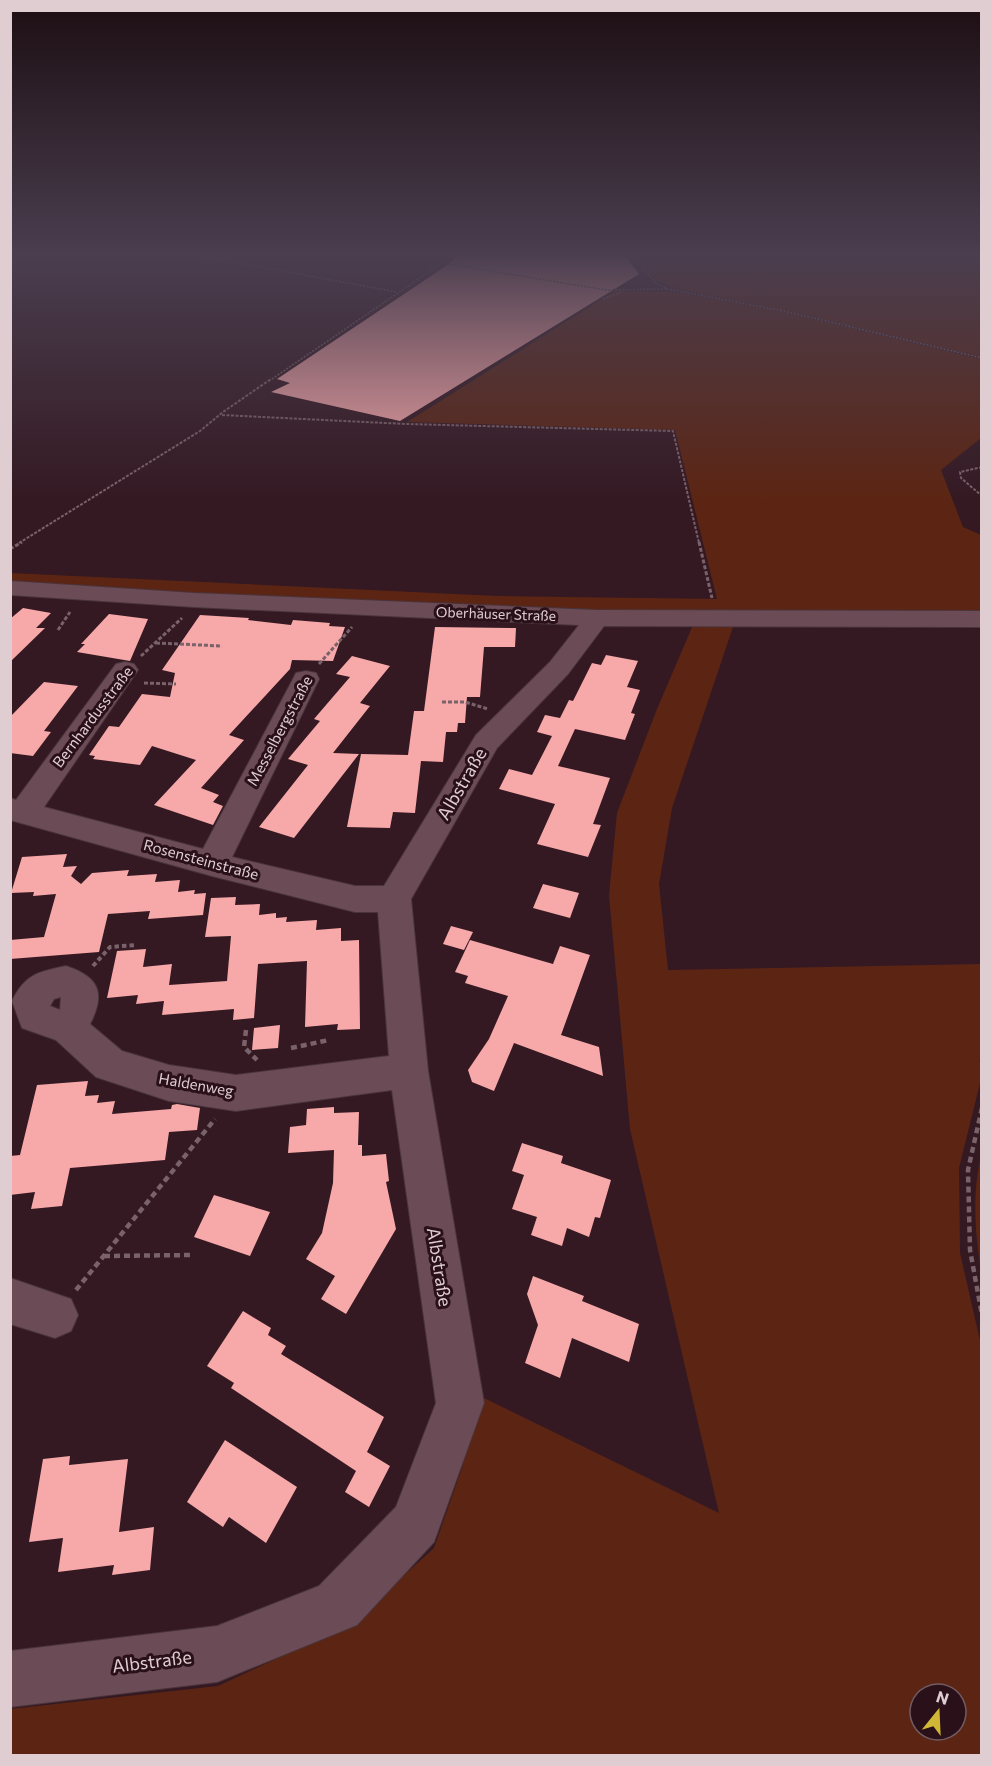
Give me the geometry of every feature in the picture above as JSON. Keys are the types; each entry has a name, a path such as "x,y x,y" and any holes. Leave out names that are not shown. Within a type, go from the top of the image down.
{"street":[{"name":"Oberhäuser Straße","path":"10,588 363,609 596,618 981,619"},
{"name":"Albstraße","path":"10,1679 217,1654 338,1606 416,1524 460,1403 409,1071 394,899 486,742 559,668 585,636 596,618"},
{"name":"Bernhardusstraße","path":"17,811 125,670"},
{"name":"Messelbergstraße","path":"212,864 306,678"},
{"name":"Rosensteinstraße","path":"17,811 212,864 355,898 394,899"},
{"name":"Haldenweg","path":"73,985 80,990 80,1008 69,1029 110,1065 169,1083 236,1093 409,1071"},
{"path":"10,1301 56,1315"}],"path":[{"path":"10,549 222,415 336,335"},
{"path":"886,335 981,358"},
{"path":"222,415 406,424 673,431 712,599"},
{"path":"981,467 960,472 961,478 981,496"},
{"name":"Bernhardusstraße","path":"125,670 182,618 194,600"},
{"name":"Messelbergstraße","path":"306,678 357,622 363,609"},
{"path":"155,643 222,646"},
{"path":"442,702 465,702 488,709"},
{"path":"73,985 106,954 110,947 137,945"},
{"path":"246,1030 244,1047 257,1061"},
{"path":"291,1048 329,1040"},
{"path":"56,1315 236,1093"},
{"path":"981,1108 968,1170 970,1250 981,1315"},
{"path":"104,1256 190,1255"}],"shaded area":[{"path":"544,335 882,335 981,359 981,438 941,470 963,527 981,535 981,612 602,611 278,598 11,581 10,573 497,596 717,599 675,430 407,422"},
{"path":"890,335 981,335 981,357"},
{"path":"734,624 672,808 659,884 668,970 981,964 982,1058 979,1061 981,1079 959,1168 960,1253 982,1349 981,1755 11,1756 10,1709 218,1686 351,1624 434,1548 462,1468 480,1396 719,1513 630,1129 609,895 617,813 657,709 693,625"},
{"path":"981,1156 981,1271 975,1213 976,1184"}],"building":[{"path":"342,335 539,335 400,421 271,392 290,383 277,379"},
{"path":"23,608 51,613 36,628 45,628 10,662 10,619"},
{"path":"109,614 148,619 130,661 77,652 85,644 81,644"},
{"path":"200,615 249,618 248,620 291,625 293,620 330,623 329,626 345,627 333,661 292,660 290,669 229,735 244,740 201,788 219,795 213,802 223,806 213,825 154,805 196,760 152,746 140,765 93,759 95,756 89,755 109,726 119,727 142,694 170,697 175,673 162,670"},
{"path":"435,627 516,628 515,647 484,647 480,697 467,697 465,723 458,723 457,732 446,732 443,762 421,761 415,813 393,812 390,828 347,827 361,754 408,755 414,711 424,711"},
{"path":"606,655 638,661 627,687 640,690 631,713 635,714 625,740 575,729 558,766 610,778 593,824 601,825 588,857 537,844 555,804 499,789 509,769 532,775 552,736 537,732 545,715 560,718 569,700 573,701 592,663 601,665"},
{"path":"352,656 390,666 360,703 370,706 333,753 359,754 294,838 259,827 308,765 288,759 320,721 314,719 350,677 336,674"},
{"path":"44,682 78,686 44,731 51,732 33,756 10,753 10,717"},
{"path":"67,854 63,867 77,866 71,876 81,884 92,873 129,870 127,876 157,874 155,882 180,880 178,892 195,890 194,894 206,893 203,915 148,919 150,911 108,914 99,952 10,959 10,940 44,937 56,894 33,896 34,892 11,893 22,857"},
{"path":"543,884 579,893 570,918 533,908"},
{"path":"236,897 235,905 260,904 259,915 276,913 276,918 287,917 286,922 317,920 316,930 341,928 341,941 359,940 360,1029 337,1030 338,1024 305,1027 307,961 258,964 254,1018 233,1020 234,1009 162,1015 164,1001 136,1004 138,995 107,998 117,951 146,949 143,967 172,964 169,985 227,981 231,936 205,937 211,898"},
{"path":"451,926 473,932 464,950 443,944"},
{"path":"470,940 553,964 560,946 590,955 561,1035 599,1047 603,1076 514,1043 494,1091 472,1082 468,1070 489,1039 508,996 465,983 468,976 455,972"},
{"path":"280,1025 278,1048 252,1050 254,1028"},
{"path":"88,1081 85,1096 99,1095 97,1103 115,1101 112,1114 171,1109 172,1105 177,1104 200,1108 197,1130 169,1132 165,1160 70,1168 62,1206 31,1209 35,1192 10,1195 10,1156 20,1155 37,1085"},
{"path":"334,1107 334,1113 359,1112 358,1145 362,1145 362,1156 386,1154 389,1181 386,1182 396,1229 346,1314 321,1299 335,1276 306,1259 322,1233 333,1183 334,1150 288,1153 290,1127 306,1125 307,1109"},
{"path":"522,1143 563,1156 561,1163 611,1180 600,1218 595,1217 589,1237 567,1228 562,1246 531,1235 537,1217 512,1209 524,1175 512,1171"},
{"path":"214,1195 270,1212 250,1256 194,1237"},
{"path":"533,1276 584,1296 582,1301 639,1324 629,1362 572,1338 560,1378 525,1363 538,1325 527,1294"},
{"path":"243,1311 271,1328 268,1335 286,1346 281,1354 384,1417 367,1452 390,1466 369,1507 345,1492 356,1471 231,1388 234,1383 207,1366"},
{"path":"225,1440 297,1487 266,1543 229,1517 223,1527 187,1502"},
{"path":"70,1456 69,1465 128,1459 119,1532 154,1527 150,1570 112,1575 114,1565 58,1572 63,1538 29,1542 43,1459"}]}
